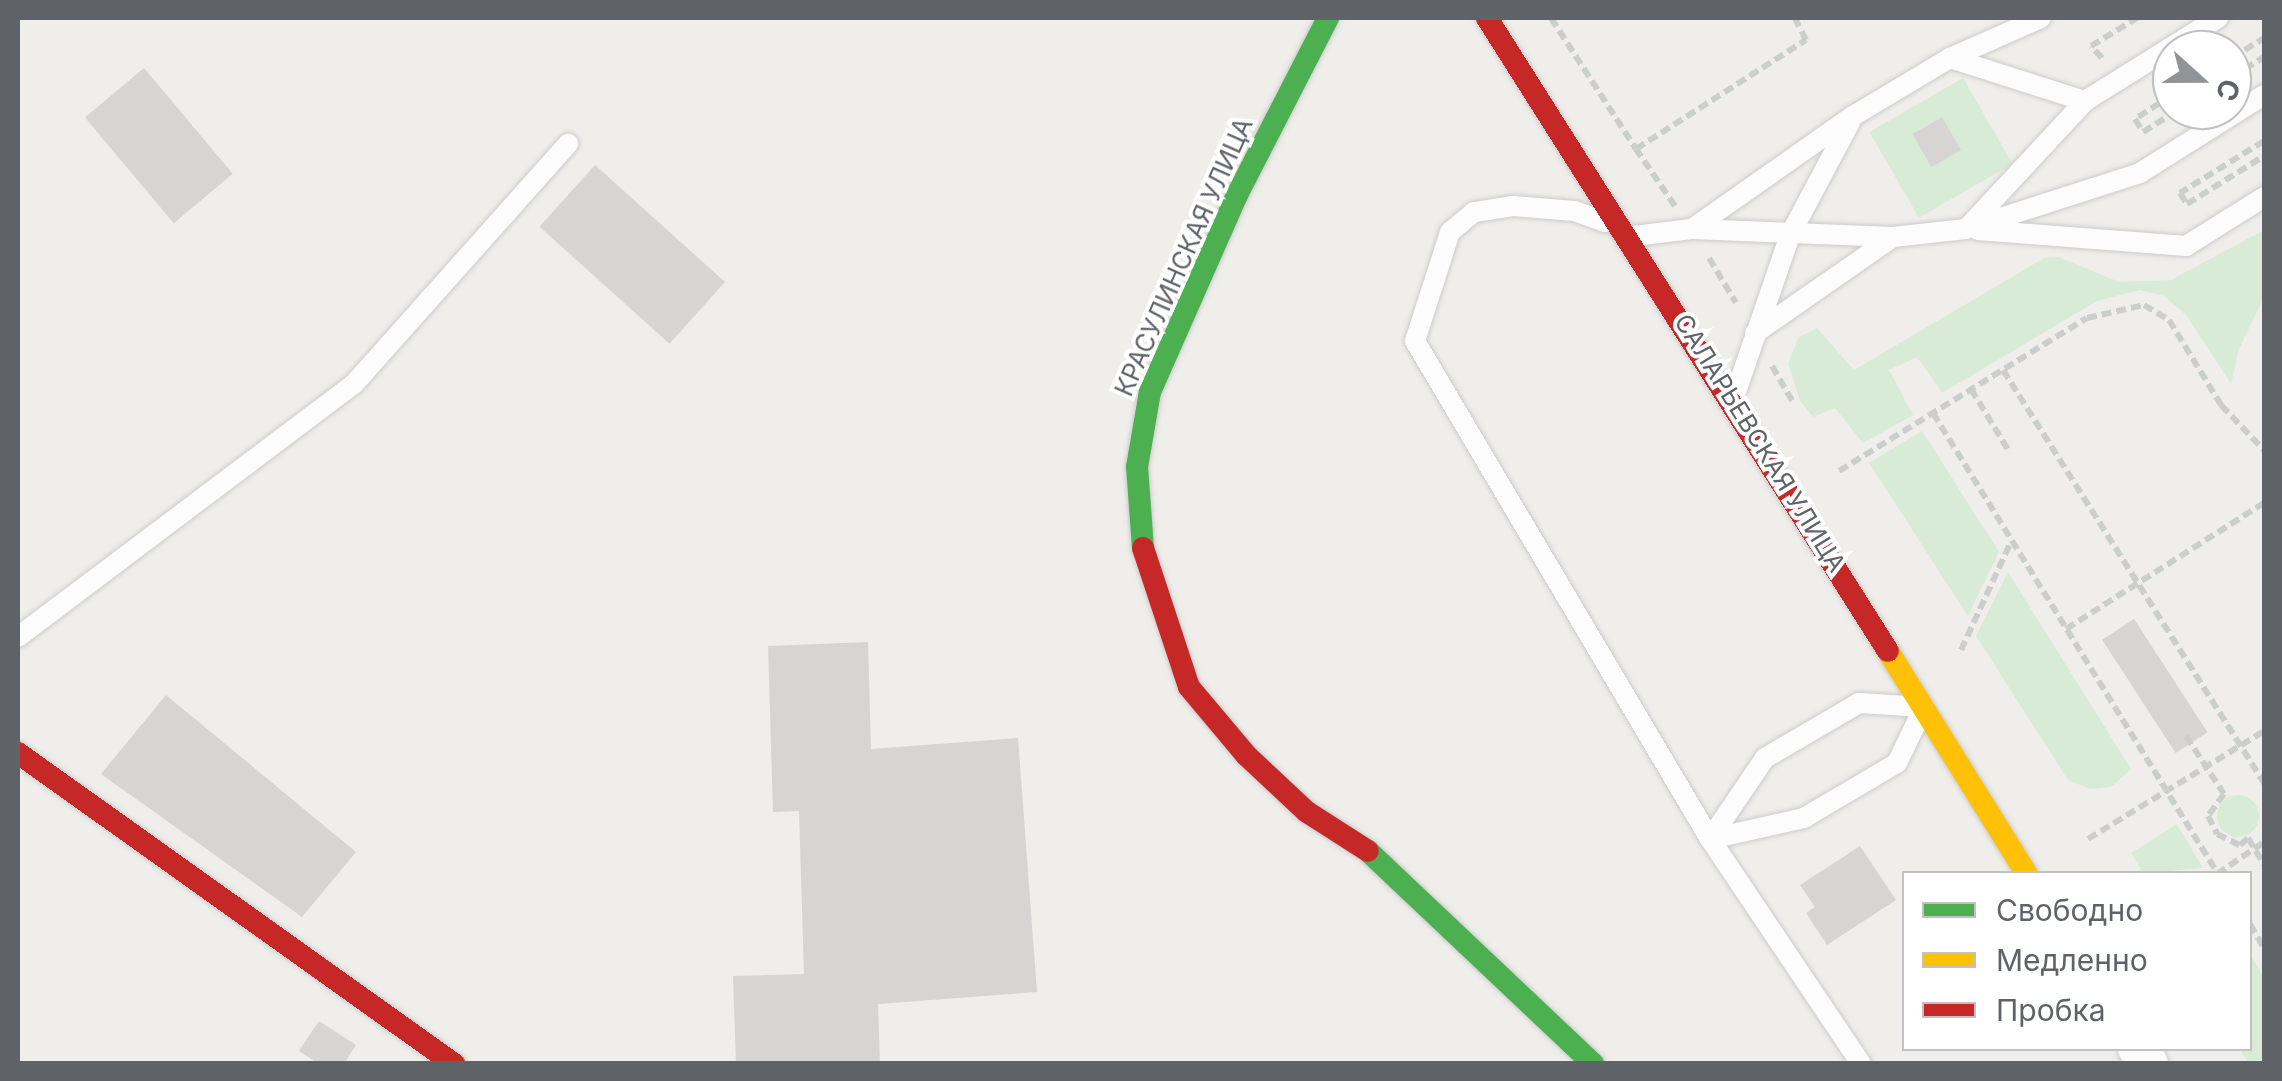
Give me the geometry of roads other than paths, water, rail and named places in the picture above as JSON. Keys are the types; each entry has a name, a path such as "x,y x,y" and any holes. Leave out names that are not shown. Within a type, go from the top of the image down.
{"street":[{"name":"КРАСУЛИНСКАЯ УЛИЦА","path":"1328,18 1237,194 1150,392 1137,467 1141,541 1162,621 1188,687 1246,755 1307,812 1388,863 1593,1064"},
{"name":"САЛАРЬЕВСКАЯ УЛИЦА","path":"1487,18 1629,233 2025,871"},
{"path":"18,754 453,1063"}],"lane":[{"path":"1692,229 1853,116 1950,58 2041,18"},
{"path":"1966,229 2085,100 2218,18"},
{"path":"1950,58 2085,100"},
{"path":"1862,1064 1710,839 1415,341 1450,232 1474,212 1513,206 1575,211 1629,233 1692,229 1894,238 1966,229 2140,173 2264,96"},
{"path":"1734,400 1790,235 1853,116"},
{"path":"18,636 354,384 568,144"},
{"path":"1966,229 2186,246 2264,197"},
{"path":"1755,334 1894,238"},
{"path":"1859,702 1924,707 1897,763 1804,818 1710,839 1765,758 1859,702"}]}
